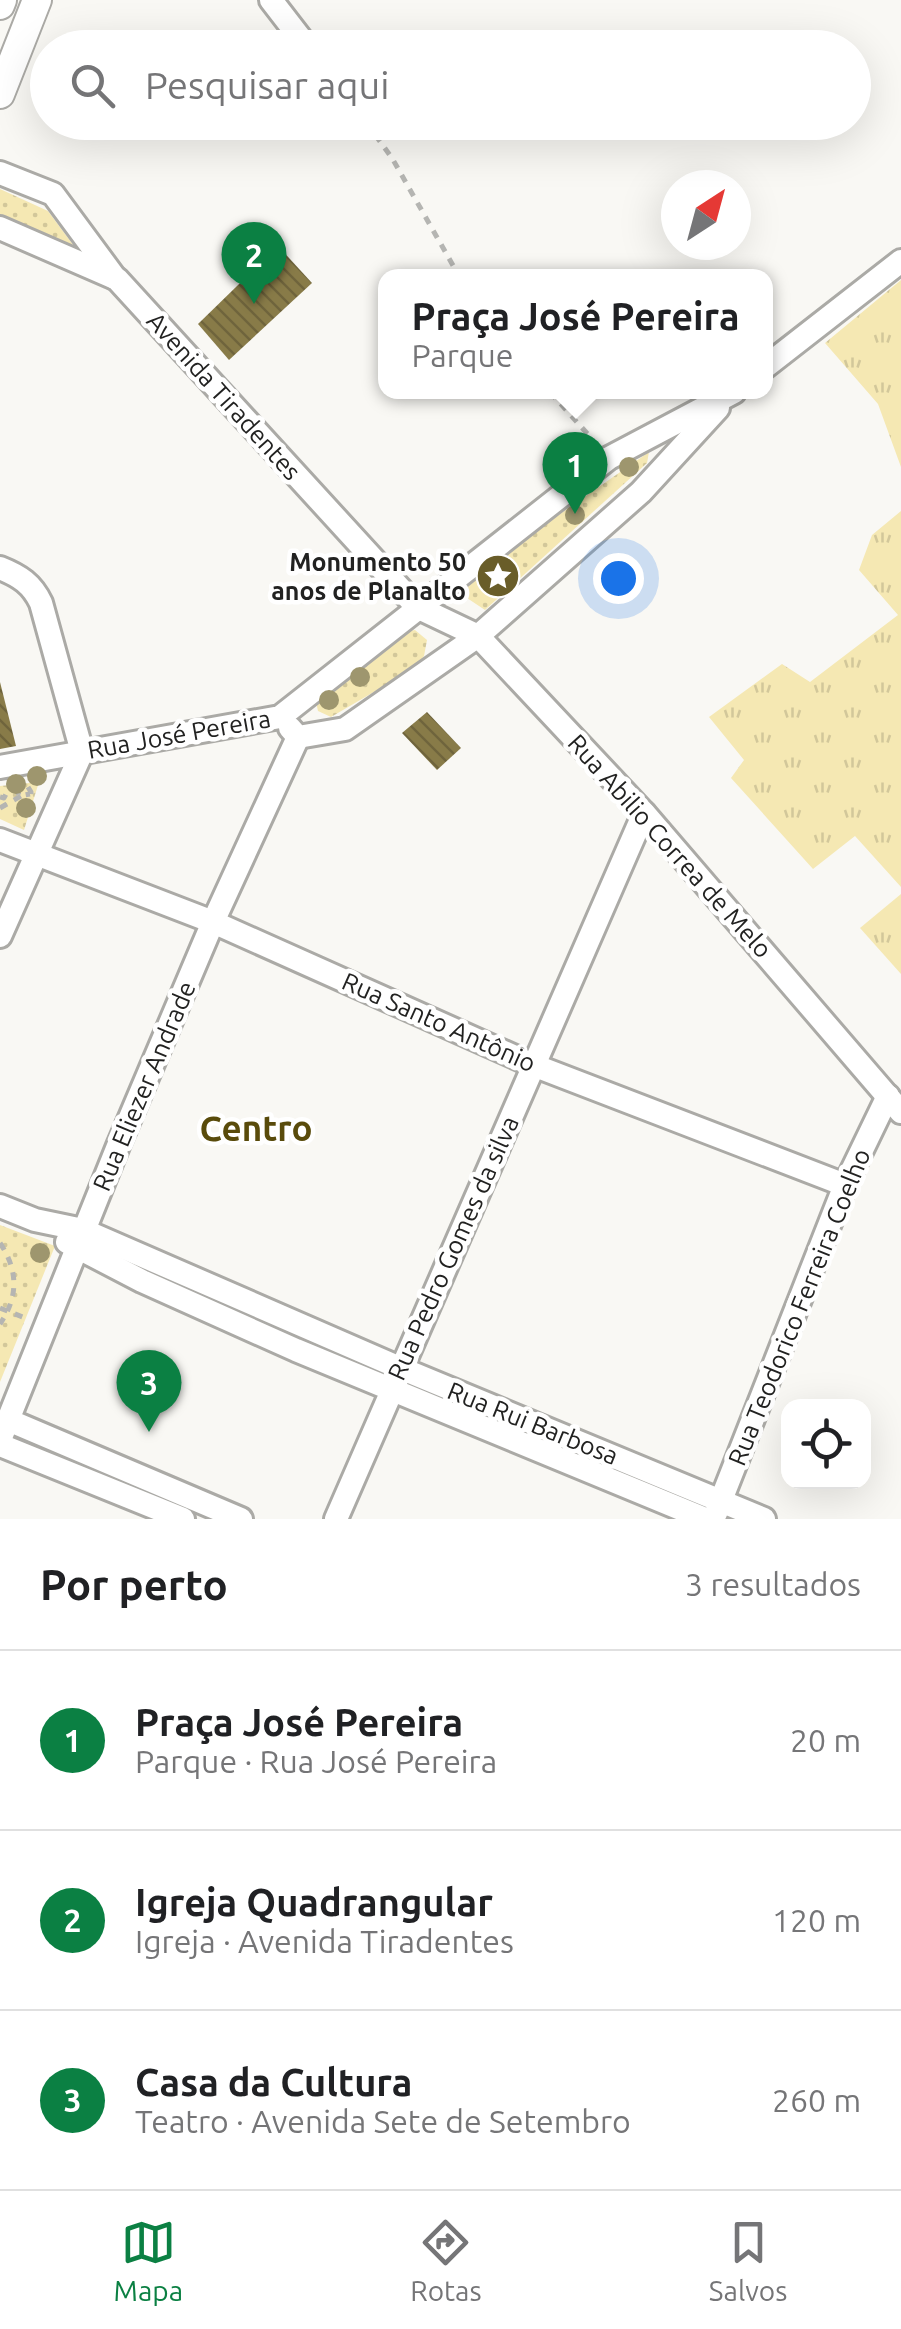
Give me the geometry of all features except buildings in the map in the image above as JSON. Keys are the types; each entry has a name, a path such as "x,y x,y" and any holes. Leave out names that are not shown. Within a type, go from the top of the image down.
{"street":[{"path":"0,94 37,0"},
{"path":"271,0 294,30"},
{"path":"0,173 53,194 117,280"},
{"name":"Avenida Tiradentes","path":"0,228 117,280 417,607"},
{"path":"773,362 901,260"},
{"name":"Rua José Pereira","path":"0,768 280,717 608,458 721,399"},
{"path":"280,717 298,737 344,729 478,636 640,492 727,399"},
{"path":"0,568 20,576 35,590 41,603 82,752 0,936"},
{"name":"Rua Abilio Correa de Melo","path":"417,607 478,636 644,812 895,1104"},
{"name":"Rua Eliezer Andrade","path":"2,1435 214,922 298,737"},
{"name":"Rua Pedro Gomes da silva","path":"336,1519 644,812"},
{"name":"Rua Santo Antônio","path":"0,840 214,922 533,1065 844,1185"},
{"name":"Rua Teodorico Ferreira Coelho","path":"717,1510 844,1185 895,1104"},
{"name":"Rua Rui Barbosa","path":"0,1206 704,1519"},
{"name":"Rua Rui Barbosa","path":"396,1379 717,1510 764,1519"},
{"path":"2,1435 183,1519"},
{"path":"2,1435 241,1519"}],"path":[{"path":"379,140 456,269"},
{"path":"556,399 608,458"},
{"path":"0,797 4,798 7,789 26,785 31,792 29,818"},
{"path":"17,786 20,796"},
{"path":"0,808 31,792"},
{"path":"0,1243 15,1283 8,1312 0,1324"}],"green space":[{"path":"0,189 48,211 74,246 73,250 0,216"},
{"path":"901,280 901,467 878,404 825,343"},
{"path":"649,452 647,463 485,610 467,598 464,587 468,578"},
{"path":"901,511 901,887 855,836 813,869 731,778 744,760 709,717 782,664 810,682 898,615 859,570 872,535"},
{"path":"415,630 427,640 424,656 415,668 331,717 318,711 316,702 398,633"},
{"path":"39,782 24,830 0,819 0,786"},
{"path":"901,894 901,974 860,928"},
{"path":"0,1225 55,1246 0,1382"}],"place":[{"name":"Igreja Quadrangular","path":"254,304"},
{"name":"Praça José Pereira","path":"575,514"},
{"name":"Monumento 50 anos de Planalto","path":"498,576"},
{"name":"Casa da Cultura","path":"149,1432"}],"district":[{"name":"Centro","path":"256,1129"}]}
